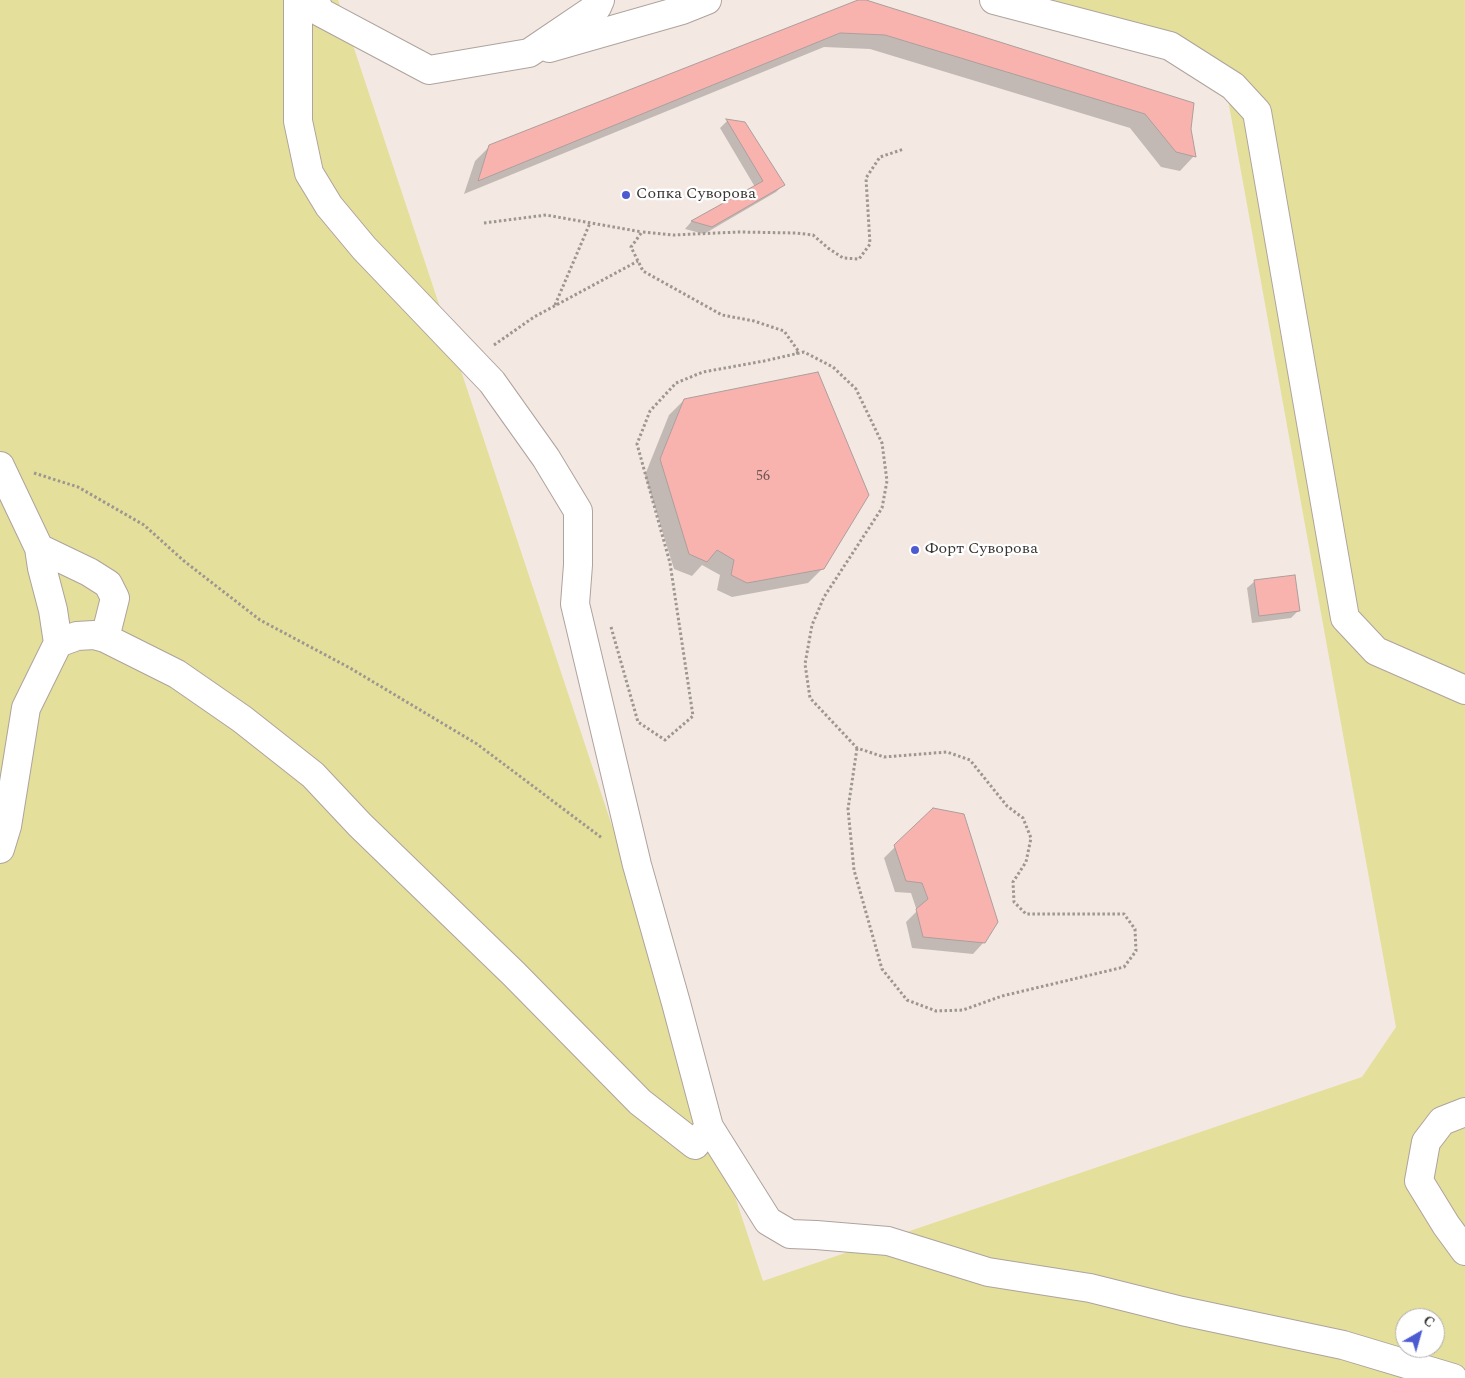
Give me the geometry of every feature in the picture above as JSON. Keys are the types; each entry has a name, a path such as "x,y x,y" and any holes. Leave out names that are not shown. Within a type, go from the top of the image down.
{"street":[{"path":"298,0 298,120 310,173 329,206 364,248 492,382 546,458 578,511 578,565 575,604 637,865 709,1126 768,1221 790,1234 888,1241 988,1272 1090,1288 1182,1311 1343,1345 1453,1378"},
{"path":"314,0 320,12 429,70 529,53 682,10 707,0"},
{"path":"529,53 597,6 600,0"},
{"path":"994,0 1170,46 1233,86 1257,112 1345,618 1376,651 1465,690"},
{"path":"0,849 7,826 26,708 58,643 53,610 39,548 13,468"},
{"path":"39,548 89,572 108,584 115,598 105,638"},
{"path":"58,643 77,636 94,635 105,638 178,674 242,719 313,775 360,825 514,974 640,1102 695,1145 709,1126"},
{"path":"1465,1112 1442,1122 1426,1142 1419,1181 1465,1251"}],"path":[{"path":"484,223 546,215 642,232 673,235 739,232 796,233 813,235 843,258 860,258 870,244 866,178 880,157 904,149"},
{"path":"555,306 590,222"},
{"path":"642,232 631,247 643,272 722,315 754,321 784,331 799,352 764,361"},
{"path":"472,362 534,317 638,261"},
{"path":"610,624 638,722 665,740 693,716 670,563 637,444 650,411 676,383 702,372 804,352 833,367 856,389 882,443 886,480 882,508 824,597 812,625 805,664 810,698 858,748 884,757 947,752 970,760 1007,806 1023,818 1031,838 1026,862 1013,882 1014,902 1026,914 1124,914 1135,929 1136,951 1124,967 1002,996 963,1010 936,1010 906,1000 882,969 854,870 848,809 858,748"},
{"path":"13,468 78,487 144,525 184,561 260,620 350,668 477,744 637,865"}],"shaded area":[{"path":"0,0 338,0 763,1281 1362,1077 1396,1027 1223,72 1004,0 1465,0 1465,1378 0,1378"}],"building":[{"path":"858,0 866,0 1194,103 1191,129 1196,157 1176,152 1145,114 885,35 840,33 478,181 489,145"},
{"path":"726,119 745,122 785,185 712,227 691,221 763,181"},
{"path":"818,372 869,495 824,569 747,583 731,575 734,560 717,550 707,562 689,554 660,459 684,399"},
{"path":"1295,575 1300,611 1259,616 1254,580"},
{"path":"933,808 964,814 998,922 985,943 923,937 916,909 928,899 922,883 906,881 894,845"}],"place":[{"name":"Сопка Суворова","path":"626,195"},
{"name":"Форт Суворова","path":"915,550"}]}
